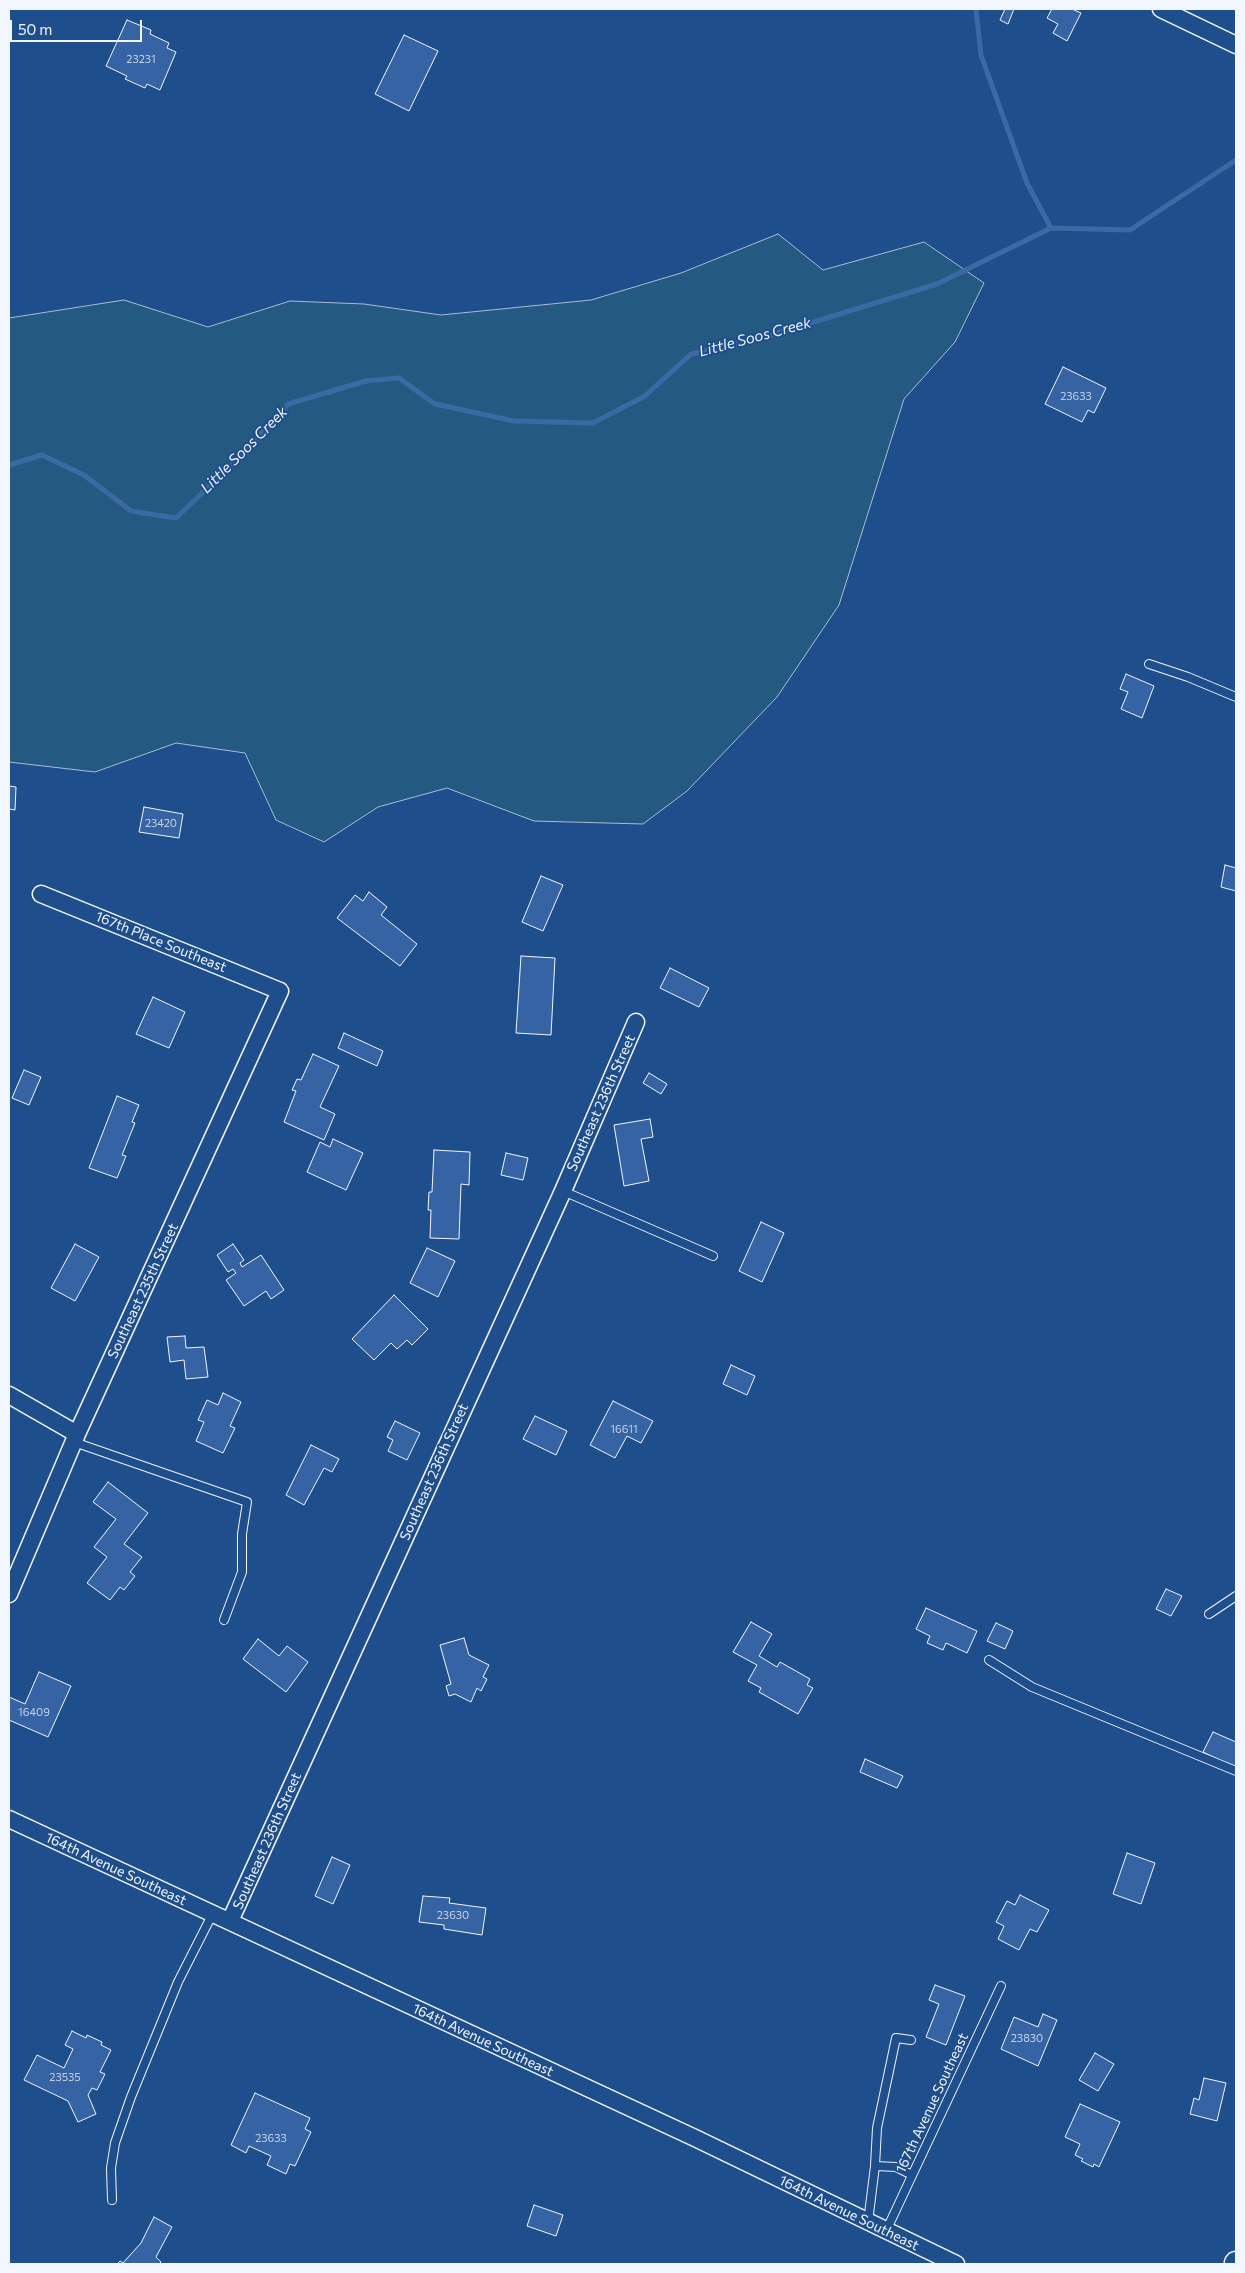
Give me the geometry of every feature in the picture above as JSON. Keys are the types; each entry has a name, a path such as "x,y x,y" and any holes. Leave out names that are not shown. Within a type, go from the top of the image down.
{"street":[{"path":"1161,9 1184,14 1236,45"},
{"name":"167th Place Southeast","path":"41,894 280,991"},
{"name":"Southeast 235th Street","path":"9,1594 76,1438 280,991"},
{"name":"Southeast 236th Street","path":"230,1921 562,1191 636,1022"},
{"path":"9,1395 76,1438"},
{"name":"164th Avenue Southeast","path":"9,1818 696,2138 956,2264"}],"lane":[{"path":"1149,664 1188,677 1236,697"},
{"path":"562,1191 713,1256"},
{"path":"76,1438 247,1502 242,1534 242,1572 224,1620"},
{"path":"1209,1614 1236,1596"},
{"path":"989,1660 1032,1687 1236,1771"},
{"path":"112,2200 111,2168 115,2143 131,2097 178,1982 213,1913"},
{"name":"167th Avenue Southeast","path":"886,2231 1001,1986"},
{"path":"868,2222 875,2166 877,2128 896,2038 911,2040"},
{"path":"875,2166 896,2167 912,2175"}],"shaded area":[{"path":"778,234 823,270 924,242 984,283 955,342 904,399 839,605 777,697 687,791 643,824 534,821 447,788 378,807 324,842 276,820 245,753 176,743 95,772 9,762 9,318 124,300 208,327 290,301 364,304 441,315 591,300 681,273"}],"building":[{"path":"1005,9 1014,9 1008,24 1000,20"},
{"path":"1052,9 1072,9 1081,13 1067,41 1053,33 1058,24 1047,18"},
{"path":"127,20 151,30 150,34 169,43 167,48 176,52 160,90 147,84 145,88 125,79 127,76 106,66"},
{"path":"404,35 438,51 409,111 375,94"},
{"path":"1063,367 1106,388 1094,413 1088,410 1082,422 1045,404"},
{"path":"1126,674 1154,686 1142,718 1121,709 1128,692 1120,689"},
{"path":"9,786 16,787 15,810 9,809"},
{"path":"144,807 183,814 179,838 139,832"},
{"path":"1225,865 1236,868 1236,891 1221,887"},
{"path":"541,876 563,885 543,931 522,922"},
{"path":"369,892 387,907 381,915 417,944 400,966 337,918 355,895 363,901"},
{"path":"521,956 555,958 551,1035 516,1033"},
{"path":"670,968 709,988 699,1007 660,988"},
{"path":"153,997 185,1012 169,1048 136,1034"},
{"path":"344,1033 383,1051 377,1066 338,1048"},
{"path":"313,1054 339,1066 320,1107 335,1114 324,1140 284,1122 296,1091 292,1090 297,1079 301,1080"},
{"path":"24,1070 41,1077 29,1105 12,1098"},
{"path":"649,1073 667,1084 661,1094 643,1083"},
{"path":"117,1096 139,1105 132,1122 135,1123 122,1155 126,1156 117,1178 89,1168"},
{"path":"650,1119 653,1137 641,1139 649,1181 624,1186 614,1125"},
{"path":"333,1139 363,1153 346,1190 307,1172 320,1142 330,1147"},
{"path":"434,1150 470,1152 469,1185 461,1184 459,1239 430,1238 431,1210 428,1210 429,1192 432,1192"},
{"path":"506,1153 528,1158 523,1180 501,1175"},
{"path":"761,1222 784,1233 762,1282 739,1271"},
{"path":"75,1244 99,1257 75,1301 51,1288"},
{"path":"233,1244 244,1260 240,1263 242,1267 261,1255 284,1290 271,1299 266,1291 244,1306 226,1280 236,1273 233,1269 228,1272 217,1255"},
{"path":"427,1248 455,1261 438,1297 410,1283"},
{"path":"394,1295 428,1329 412,1345 407,1340 397,1349 391,1343 374,1360 352,1339"},
{"path":"185,1336 186,1348 204,1347 208,1377 186,1379 184,1360 170,1362 167,1337"},
{"path":"731,1365 755,1376 747,1395 723,1384"},
{"path":"223,1393 241,1402 230,1426 235,1428 223,1453 196,1441 204,1422 198,1420 207,1400 218,1405"},
{"path":"613,1401 653,1421 641,1443 627,1436 615,1458 590,1445"},
{"path":"535,1416 567,1431 556,1455 523,1439"},
{"path":"395,1421 420,1433 407,1460 388,1451 393,1440 387,1437"},
{"path":"311,1445 339,1459 332,1472 324,1468 304,1505 286,1495"},
{"path":"108,1482 148,1513 124,1544 142,1557 130,1572 135,1576 124,1590 120,1587 110,1600 87,1583 107,1557 94,1547 116,1519 93,1502"},
{"path":"1166,1589 1182,1596 1171,1616 1156,1609"},
{"path":"926,1608 977,1631 967,1653 946,1643 943,1650 927,1643 930,1636 916,1629"},
{"path":"751,1622 772,1634 759,1656 777,1667 780,1662 810,1679 807,1685 813,1688 798,1714 759,1692 761,1688 748,1681 757,1665 733,1652"},
{"path":"996,1623 1013,1631 1005,1649 987,1641"},
{"path":"464,1638 469,1655 489,1665 483,1677 487,1679 481,1691 477,1688 471,1702 455,1694 449,1696 446,1686 451,1684 440,1645"},
{"path":"258,1639 279,1656 287,1646 308,1662 286,1692 243,1659"},
{"path":"39,1672 71,1686 48,1737 9,1720 9,1697 25,1704"},
{"path":"1213,1732 1236,1742 1236,1768 1203,1752"},
{"path":"865,1759 903,1776 897,1788 860,1772"},
{"path":"1127,1853 1155,1863 1141,1904 1113,1894"},
{"path":"332,1857 350,1865 333,1904 315,1896"},
{"path":"1020,1895 1049,1910 1037,1932 1030,1929 1019,1950 998,1939 1004,1926 996,1922 1007,1901 1015,1905"},
{"path":"423,1896 450,1898 449,1903 486,1908 482,1935 444,1929 444,1925 419,1922"},
{"path":"935,1985 965,1996 946,2045 926,2037 939,2004 929,2000"},
{"path":"1043,2014 1057,2020 1038,2066 1001,2049 1014,2017 1038,2027"},
{"path":"72,2031 86,2038 87,2035 102,2042 101,2045 111,2050 100,2072 105,2074 97,2090 92,2088 88,2095 96,2114 78,2122 68,2101 24,2080 37,2055 64,2068 73,2049 65,2045"},
{"path":"1095,2053 1114,2064 1098,2091 1079,2080"},
{"path":"1204,2078 1226,2083 1217,2121 1190,2114 1194,2098 1199,2100"},
{"path":"255,2093 310,2118 305,2129 311,2132 295,2166 290,2164 286,2174 267,2165 271,2156 249,2146 246,2153 231,2145"},
{"path":"1080,2104 1120,2122 1099,2167 1094,2164 1093,2167 1081,2161 1083,2159 1075,2155 1080,2144 1065,2137"},
{"path":"534,2205 563,2215 556,2236 527,2226"},
{"path":"154,2217 172,2227 156,2257 161,2262 159,2264 117,2264 120,2261 123,2263 141,2243"}],"waterway":[{"path":"976,9 981,55 1027,183 1051,228"},
{"name":"Little Soos Creek","path":"9,465 42,455 84,475 131,511 176,518 236,461 288,404 366,381 399,378 435,404 514,421 593,423 645,396 691,354 749,342 937,284 1051,228 1130,230 1236,160"}]}
